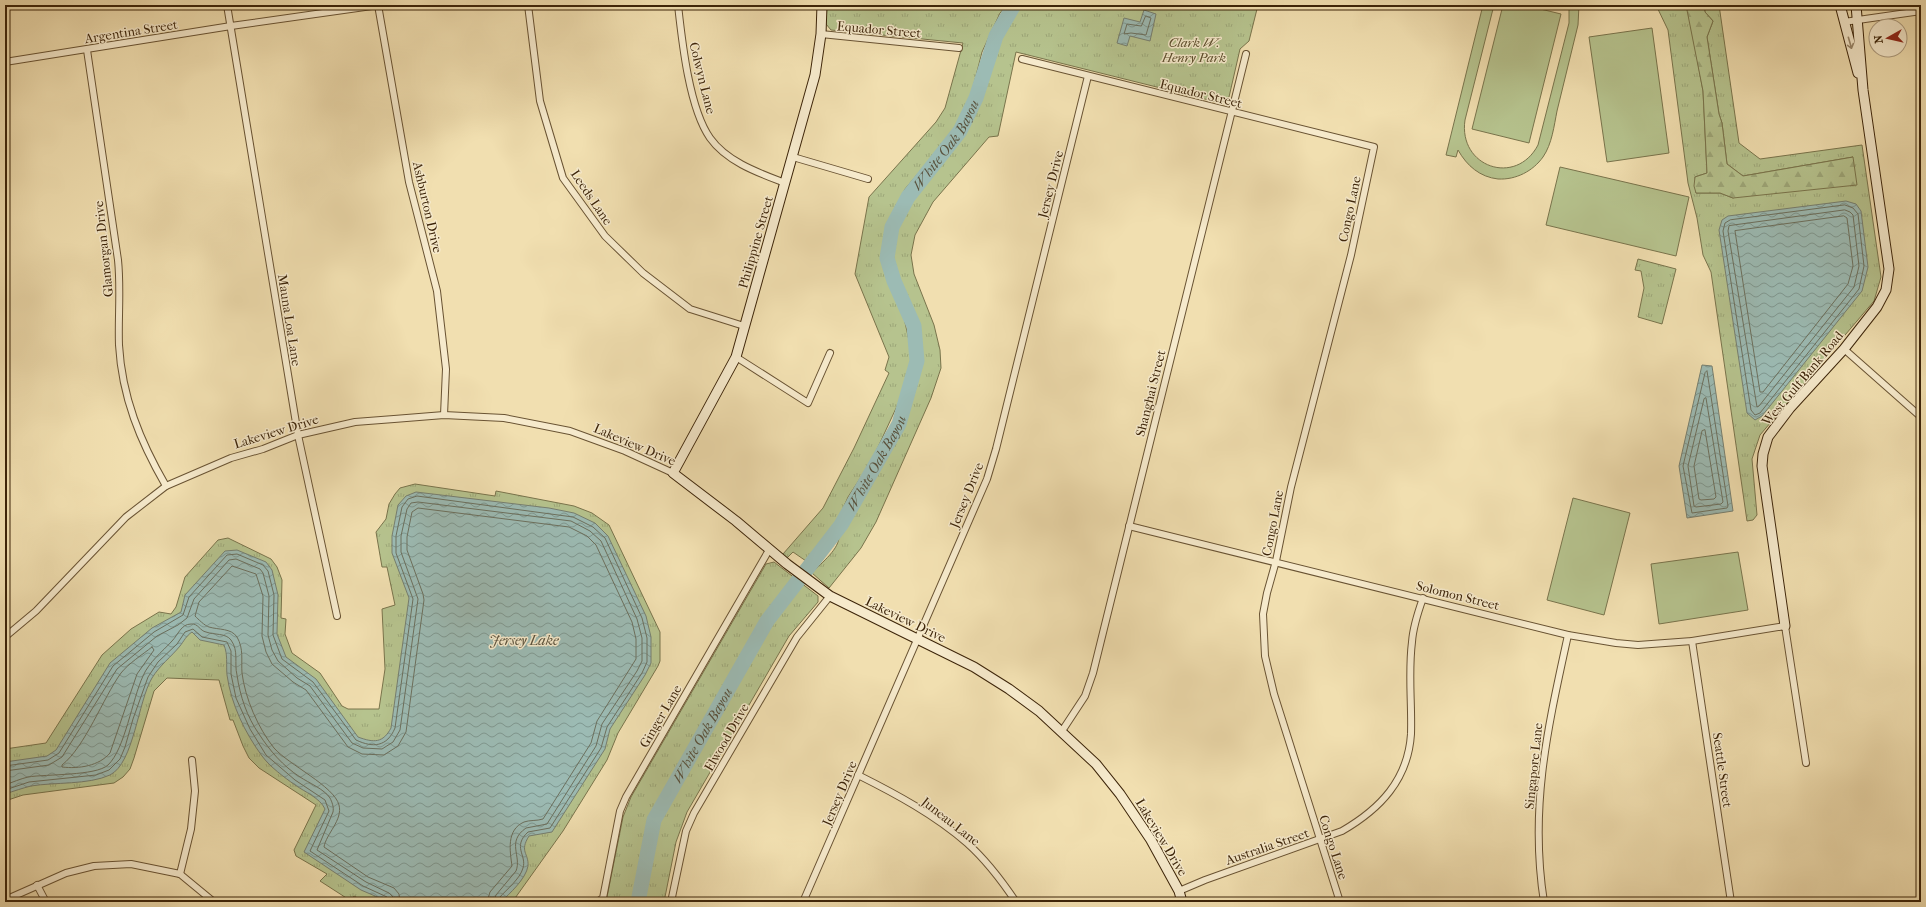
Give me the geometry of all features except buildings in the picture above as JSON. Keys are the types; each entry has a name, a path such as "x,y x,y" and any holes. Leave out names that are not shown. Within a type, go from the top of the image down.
{"street":[{"name":"Mauna Loa Lane","path":"227,5 298,435 338,616"},
{"name":"Argentina Street","path":"5,62 230,26 379,5"},
{"name":"Ashburton Drive","path":"379,5 409,182 437,291 446,369 444,415"},
{"name":"Leeds Lane","path":"528,5 540,101 563,178 605,236 642,273 690,308 744,326"},
{"name":"Colwyn Lane","path":"678,5 683,49 698,113 710,138 728,156 751,170 785,183"},
{"name":"Philippine Street","path":"673,472 736,357 815,75 821,34 822,5"},
{"name":"West Gulf Bank Road","path":"1840,5 1863,90"},
{"name":"West Gulf Bank Road","path":"1806,763 1762,466 1763,454 1768,438 1790,408 1844,348 1877,307 1886,290 1889,269 1863,90 1856,5"},
{"path":"1844,22 1921,11"},
{"name":"Equador Street","path":"821,34 958,48"},
{"name":"Glamorgan Drive","path":"87,50 118,260 120,281 119,344 124,388 138,432 166,486"},
{"name":"Shanghai Street","path":"1062,731 1086,696 1246,54"},
{"name":"Equador Street","path":"1022,59 1374,147"},
{"name":"Jersey Drive","path":"803,902 986,479 996,449 1088,76"},
{"name":"Congo Lane","path":"1340,902 1319,840 1274,694 1265,656 1263,614 1276,561 1291,486 1351,255 1374,147"},
{"path":"793,157 868,179"},
{"path":"1844,348 1921,417"},
{"path":"736,357 808,403 830,353"},
{"name":"Lakeview Drive","path":"5,637 36,611 126,517 166,486 231,458 298,435 355,422 444,415 504,418 570,431 673,472 736,521 769,550 830,596 961,661 1009,689 1039,711 1096,764 1120,794 1152,840 1179,891 1182,902"},
{"name":"Solomon Street","path":"1129,526 1276,561 1568,635 1638,645 1692,641 1785,626"},
{"name":"Ginger Lane","path":"597,902 603,898 620,811 626,797 769,550"},
{"name":"Elwood Drive","path":"671,902 686,831 694,814 796,637 830,596"},
{"name":"Australia Street","path":"1179,891 1205,880 1342,831 1376,809 1392,789 1401,771 1411,735 1412,642 1423,598"},
{"name":"Singapore Lane","path":"1544,902 1540,877 1538,836 1543,755 1568,635"},
{"name":"Seattle Street","path":"1692,641 1731,902"},
{"path":"180,874 191,829 195,791 192,760"},
{"name":"Juneau Lane","path":"858,775 927,813 968,844 1002,882 1016,902"},
{"path":"5,900 66,873 94,866 131,864 180,874 214,902"},
{"path":"37,885 46,902"}],"green space":[{"path":"827,5 1007,5 1000,13 982,52 968,107 955,129 905,189 894,215 884,253 885,270 902,309 912,354 904,391 872,460 848,497 836,524 806,561 793,552 787,558 783,554 823,508 854,448 889,373 885,370 889,357 855,274 869,197 936,122 945,108 963,43 831,30 826,24"},
{"name":"Clark W. Henry Park","path":"1021,5 1258,5 1249,41 1240,49 1229,97 1221,103 1016,52 998,136 989,137 933,202 915,235 911,255 914,274 934,325 940,350 941,368 931,398 876,522 861,548 829,588 812,573 834,550 839,540 839,535 883,465 897,438 909,410 917,382 922,356 920,331 916,317 900,286 894,268 894,251 898,228 909,207 972,121 984,92 1003,33"},
{"path":"1483,5 1494,5 1465,120 1465,136 1470,150 1479,160 1491,166 1503,168 1516,165 1528,158 1538,145 1569,23 1569,5 1579,5 1578,25 1549,146 1539,162 1524,174 1505,179 1491,178 1475,170 1470,166 1458,150 1456,157 1446,155"},
{"path":"1503,5 1524,5 1561,14 1529,143 1472,129"},
{"path":"1656,5 1686,5 1688,8 1703,91 1707,173 1695,177 1696,193 1720,193 1733,198 1853,157 1743,176 1727,164 1722,123 1719,114 1707,37 1713,21 1705,12 1704,5 1719,5 1739,143 1760,159 1862,145 1881,277 1874,301 1760,435 1752,459 1757,515 1753,520 1747,521 1711,272 1703,255 1697,218 1688,183 1668,30"},
{"path":"1686,5 1704,5 1705,12 1713,21 1707,37 1719,114 1722,123 1727,164 1743,176 1853,157 1857,185 1733,198 1720,193 1696,193 1694,186 1695,177 1707,173 1703,91"},
{"path":"1652,28 1669,153 1607,162 1589,37"},
{"path":"1560,167 1689,197 1676,256 1546,225"},
{"path":"1638,259 1676,269 1662,324 1638,317 1644,288 1641,271 1635,270"},
{"name":"Jersey Lake","path":"415,484 495,496 496,491 574,506 592,513 609,525 660,632 660,661 658,666 618,733 607,760 563,831 513,901 365,902 354,896 351,901 320,881 327,874 296,856 294,850 316,805 259,768 249,758 233,720 230,720 219,680 167,678 154,691 130,769 123,777 114,783 23,795 5,801 5,749 46,743 102,655 131,629 159,612 171,614 176,607 185,577 218,540 228,538 271,559 277,567 282,580 281,618 286,619 285,634 292,653 320,673 342,706 348,709 379,709 385,669 382,609 395,605 387,567 382,567 376,532 386,519 389,504 395,494 400,488"},
{"path":"1573,498 1630,513 1604,615 1547,600"},
{"path":"1738,552 1748,610 1659,624 1651,564"},
{"path":"774,562 818,596 818,602 789,636 687,812 676,842 664,902 606,902 623,817 631,797 766,564"}],"water":[{"path":"1144,10 1156,14 1150,41 1130,36 1127,46 1117,43 1124,18 1140,22"},
{"path":"1846,201 1856,204 1861,211 1868,267 1862,291 1762,416 1755,420 1747,413 1719,230 1722,220 1728,216"},
{"path":"1702,365 1712,366 1733,511 1687,518 1679,466"},
{"name":"Jersey Lake","path":"416,492 549,508 574,513 595,523 608,536 646,616 651,637 651,663 645,675 610,729 605,749 552,832 529,836 525,846 528,862 527,871 517,886 501,902 389,902 361,890 304,852 325,809 323,805 316,798 282,775 262,756 250,738 235,707 227,675 226,652 224,645 200,640 192,632 158,669 152,678 147,688 135,731 125,758 118,768 110,775 82,782 31,786 5,794 5,762 47,756 56,750 110,663 152,628 181,612 185,595 225,551 237,550 266,562 272,570 278,595 277,634 286,657 316,679 358,737 373,741 385,737 391,728 409,598 392,553 392,536 398,505 406,496"}],"waterway":[{"name":"White Oak Bayou","path":"638,902 654,820 767,621 841,525 899,424 917,361 914,326 894,281 887,258 892,227 908,197 960,131 976,98 996,36 1014,5"}]}
